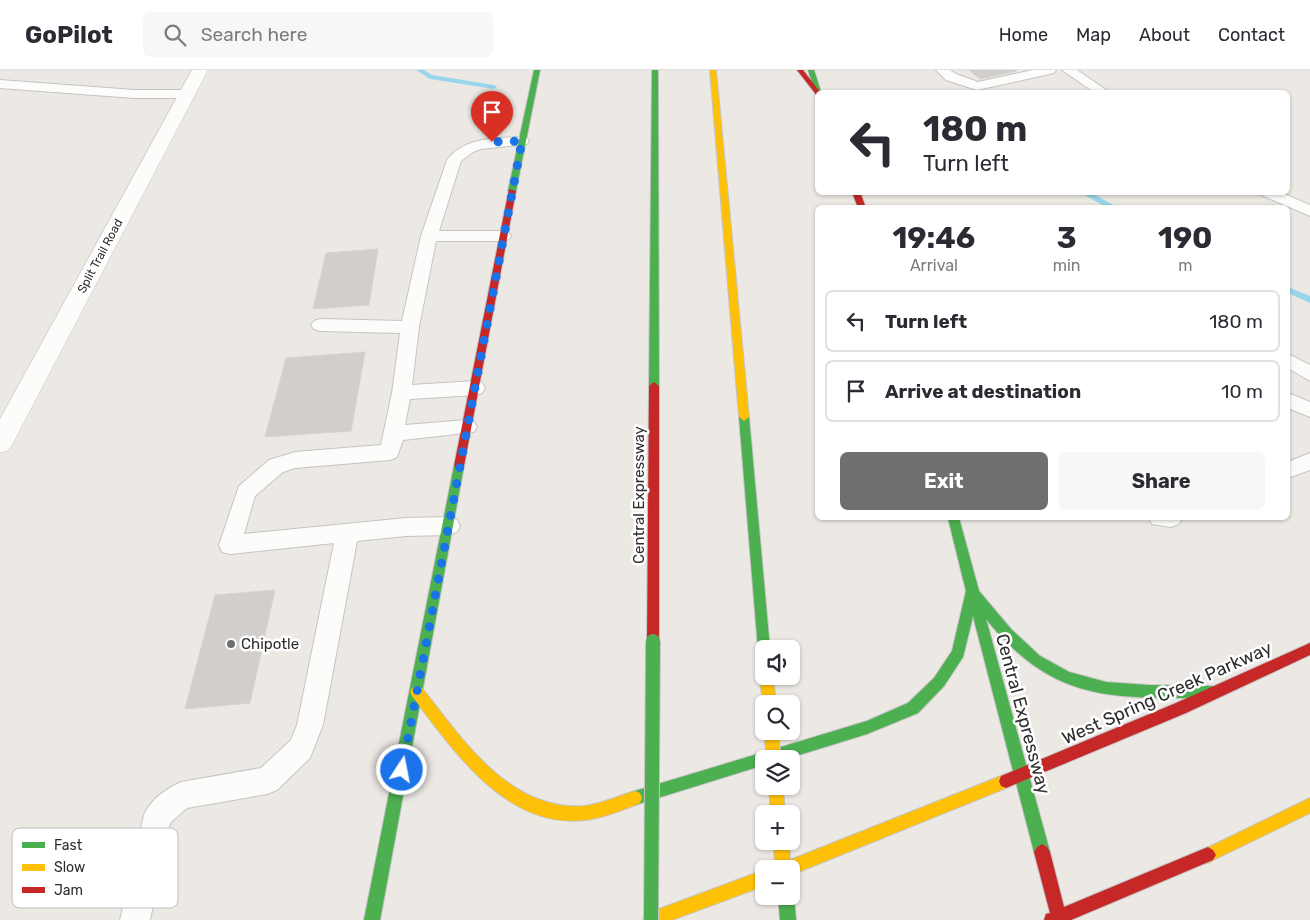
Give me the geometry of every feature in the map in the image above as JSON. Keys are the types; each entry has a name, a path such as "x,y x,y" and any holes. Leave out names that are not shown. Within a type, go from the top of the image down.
{"main road":[{"path":"372,920 449,526 503,236 537,70"},
{"name":"Central Expressway","path":"651,920 656,70"},
{"path":"713,70 763,640"},
{"path":"800,70 815,90"},
{"path":"811,70 817,90"},
{"name":"Central Expressway","path":"954,520 1022,775 1057,919"},
{"path":"417,692 475,765 511,795 550,812 584,813 867,727 912,708 939,682 958,653 972,592"},
{"path":"972,592 1012,639 1047,668 1077,682 1121,689 1217,693"},
{"name":"West Spring Creek Parkway","path":"800,863 1022,775 1217,693 1310,649"},
{"path":"1057,919 1222,849 1310,805"},
{"path":"651,920 755,882"},
{"path":"787,905 788,920"}],"street":[{"name":"Split Trail Road","path":"0,443 200,70"}],"lane":[{"path":"942,70 951,77 977,86 1050,70"},
{"path":"1068,70 1099,90"},
{"path":"0,84 134,94 188,94"},
{"path":"449,526 406,528 230,545 246,492 276,466 295,460 390,452 396,433 410,327 429,236 454,160 462,151 492,142 522,141"},
{"path":"1273,195 1310,211"},
{"path":"429,236 503,236"},
{"path":"320,325 410,327"},
{"path":"1290,361 1310,374"},
{"path":"402,393 475,388"},
{"path":"1290,401 1310,410"},
{"path":"396,433 467,426"},
{"path":"1290,469 1310,460"},
{"path":"155,828 158,815 181,796 267,780 301,749 310,725 347,534"}],"building":[{"path":"969,70 1015,70 1017,71 980,79"},
{"path":"378,249 369,305 313,309 326,253"},
{"path":"365,352 351,431 265,437 286,358"},
{"path":"275,590 250,703 185,709 215,595"}],"waterway":[{"path":"419,70 430,77 494,87"},
{"path":"1089,195 1109,205"},
{"path":"1290,291 1310,300"}],"traffic: fast":[{"path":"512,191 537,70"},
{"path":"654,386 655,70"},
{"path":"811,70 817,90"},
{"path":"744,417 763,640"},
{"path":"372,920 459,466"},
{"path":"954,520 1042,852"},
{"path":"635,798 867,727 913,708 939,682 958,653 972,592"},
{"path":"972,592 1015,643 1036,661 1066,677 1085,684 1106,688 1148,692 1211,692"},
{"path":"651,920 653,641"},
{"path":"787,905 788,920"}],"traffic: slow":[{"path":"713,70 744,417"},
{"path":"767,685 768,695"},
{"path":"417,692 450,734 487,775 508,792 530,804 555,812 583,813 635,798"},
{"path":"772,740 773,750"},
{"path":"800,864 1006,781"},
{"path":"777,795 777,805"},
{"path":"1208,855 1310,805"},
{"path":"782,850 782,860"},
{"path":"651,920 755,881"}],"traffic: jam":[{"path":"800,70 815,91"},
{"path":"459,466 512,191"},
{"path":"857,195 861,205"},
{"path":"653,641 654,386"},
{"path":"1006,781 1181,708 1310,649"},
{"path":"1042,852 1060,920"},
{"path":"1052,920 1208,855"}],"place":[{"name":"Chipotle","path":"231,644"}],"route":[{"path":"402,770 522,141 492,142"}]}
